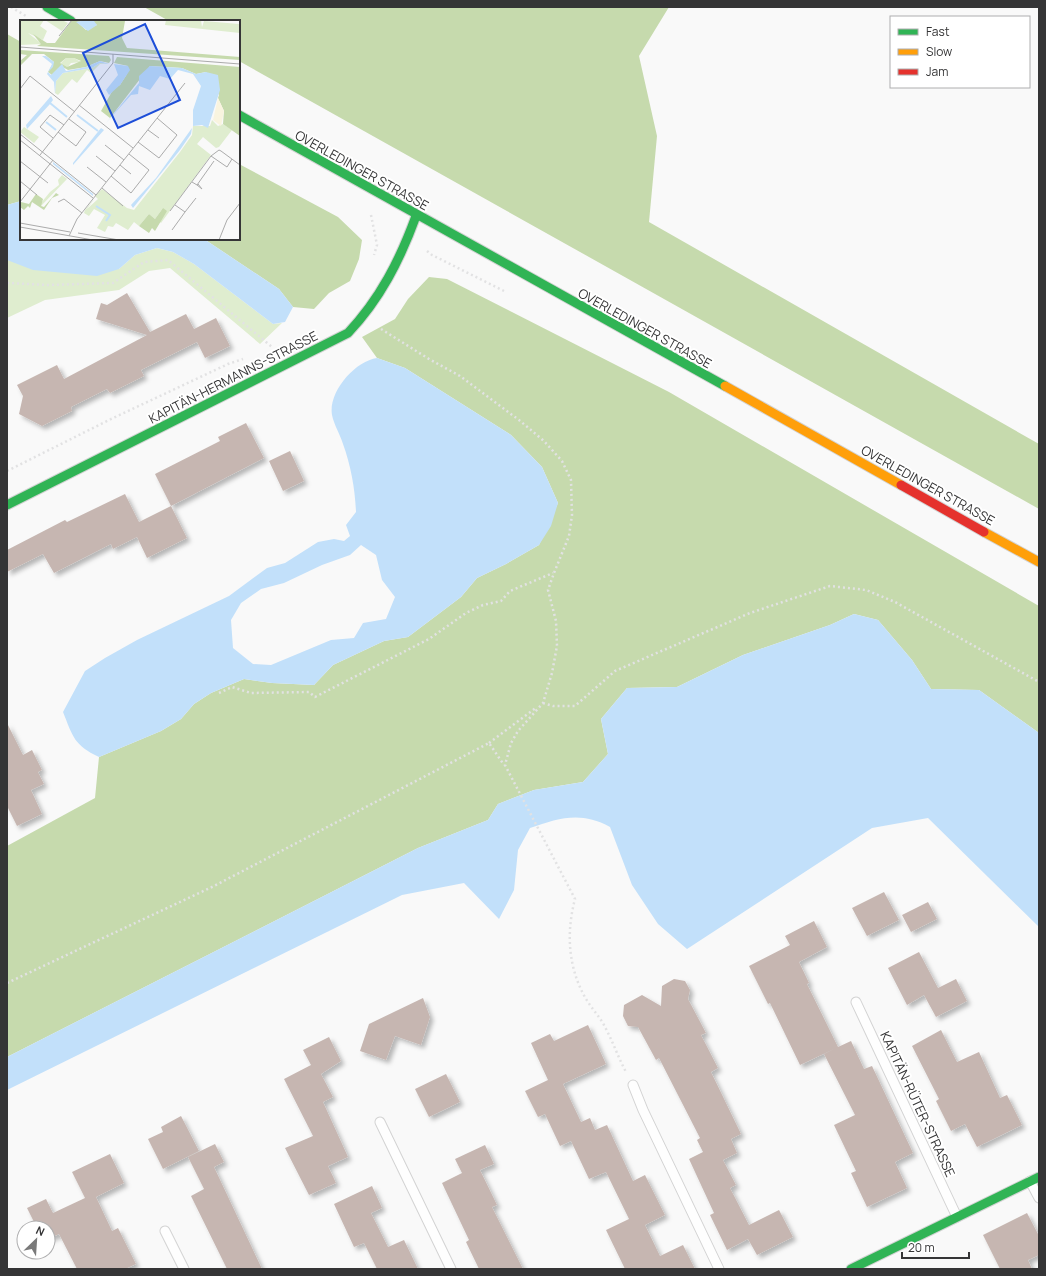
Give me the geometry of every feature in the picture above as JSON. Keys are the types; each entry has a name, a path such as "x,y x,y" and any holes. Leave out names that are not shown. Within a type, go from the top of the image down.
{"street":[{"path":"47,7 69,20"},
{"name":"OVERLEDINGER STRASSE","path":"240,117 1039,562"},
{"name":"KAPITÄN-HERMANNS-STRASSE","path":"7,505 348,333 364,318 394,269 410,236 416,216"},
{"path":"851,1269 1039,1176"}],"lane":[{"name":"KAPITÄN-RÜTER-STRASSE","path":"856,1002 957,1217"},
{"path":"633,1085 643,1110 719,1269"},
{"path":"380,1122 451,1269"},
{"path":"1030,1181 1039,1198"},
{"path":"165,1231 184,1269"}],"path":[{"path":"11,7 29,17"},
{"path":"371,214 377,245 374,258"},
{"path":"7,283 47,285 113,283 144,262 168,260 250,327 274,349 268,351"},
{"path":"364,318 429,359 460,376 485,394 544,441 562,461 571,480 572,515 569,536 548,590 556,621 558,646 552,673 543,703 518,731 510,743 505,765"},
{"path":"7,471 125,412 228,364 248,358"},
{"path":"219,693 232,686 251,693 309,692 315,697 429,639 466,613 483,605 501,601 510,591 554,573"},
{"path":"543,703 553,706 575,706 615,671 750,614 830,586 866,590 895,602 1039,682"},
{"path":"7,983 212,887 489,742 543,703"},
{"path":"489,742 505,765 575,899 570,917 569,937 574,971 586,998 605,1028 618,1058 633,1085"}],"green space":[{"path":"144,7 669,7 639,56 657,136 649,222 1039,444 1039,509 240,62 240,20 167,20"},
{"path":"7,34 20,41 20,201 7,205"},
{"path":"240,165 338,217 362,240 359,259 350,281 329,293 314,309 293,307 279,289 206,240 240,240"},
{"path":"157,248 173,252 194,264 273,324 282,323 260,344 170,268 149,271 119,290 45,300 7,318 7,260 119,269 135,255"},
{"path":"429,277 447,279 669,392 1039,606 1039,733 979,690 931,689 912,660 878,620 854,614 830,625 743,655 677,687 627,688 601,719 608,754 583,782 534,790 498,804 488,820 418,848 7,1057 7,846 95,798 99,757 161,731 181,719 194,704 211,693 244,679 272,683 314,685 333,665 384,641 408,637 461,597 477,578 506,564 539,545 558,503 542,467 511,435 405,368 377,358 362,337 395,319 408,299"}],"water":[{"path":"20,201 20,240 206,240 279,289 293,307 285,322 273,324 194,264 173,252 157,248 135,255 119,269 97,276 33,270 7,260 7,205"},
{"path":"377,358 405,368 511,435 542,467 558,503 551,526 539,545 506,564 477,578 461,597 408,637 384,641 333,665 314,685 272,683 244,679 211,693 194,704 181,719 161,731 99,757 84,748 72,734 63,712 85,671 137,640 229,596 267,568 285,563 318,542 334,539 344,541 350,536 346,525 356,512 354,486 346,452 333,419 332,406 334,397 345,379 352,371 369,360","holes":["361,545 376,555 382,580 395,597 386,619 363,623 354,638 331,640 271,665 253,664 233,648 231,620 241,603 261,589 284,583 322,565 350,555"]},
{"path":"854,614 878,620 912,660 931,689 979,690 1039,733 1039,927 928,818 872,828 687,949 658,924 632,885 610,827 589,819 560,819 530,828 518,850 514,890 499,919 464,883 402,895 7,1090 7,1057 418,848 488,820 498,804 534,790 583,782 608,754 601,719 627,688 677,687 743,655 830,625"}],"building":[{"path":"127,293 150,332 186,314 194,329 216,318 230,346 205,358 197,342 141,370 144,376 110,393 107,389 71,407 72,411 42,426 19,414 23,396 17,385 57,365 64,379 147,335 96,319 101,303 107,305"},
{"path":"246,423 264,458 171,506 155,474 220,441 218,437"},
{"path":"290,451 304,481 283,491 269,461"},
{"path":"125,494 139,522 171,506 187,538 147,558 137,537 113,549 111,544 54,573 43,554 7,572 7,550 65,520 67,522"},
{"path":"7,723 23,755 32,750 42,770 38,772 44,784 31,790 42,814 17,826 7,806"},
{"path":"884,892 899,920 867,936 852,908"},
{"path":"928,902 937,919 911,932 902,915"},
{"path":"814,921 827,947 799,962 809,983 807,984 838,1047 851,1041 864,1069 872,1066 913,1153 895,1162 907,1188 867,1207 851,1173 856,1171 834,1125 855,1115 824,1054 834,1049 800,1065 770,1003 768,1004 749,966 790,945 785,936"},
{"path":"919,952 938,988 956,979 967,1001 936,1017 924,995 907,1005 888,968"},
{"path":"674,979 685,981 690,990 688,999 706,1033 701,1035 718,1068 711,1072 741,1134 731,1139 737,1153 723,1160 736,1185 730,1188 749,1225 779,1210 793,1237 757,1255 748,1239 727,1250 710,1215 714,1213 689,1159 703,1152 697,1140 700,1138 659,1058 656,1060 638,1027 628,1026 623,1016 624,1005 642,995 661,1006 662,986"},
{"path":"423,998 430,1017 421,1045 395,1036 386,1060 360,1051 369,1024"},
{"path":"588,1025 606,1064 563,1084 581,1122 590,1118 595,1130 607,1125 633,1181 645,1175 665,1215 645,1225 660,1256 683,1245 695,1269 625,1269 606,1230 629,1219 606,1172 589,1179 571,1141 560,1146 545,1114 538,1117 525,1091 548,1080 531,1043 550,1034 554,1041"},
{"path":"941,1030 957,1062 979,1052 1000,1098 1007,1095 1022,1125 977,1147 965,1124 951,1131 936,1101 939,1099 912,1046"},
{"path":"329,1037 341,1061 321,1074 333,1097 323,1102 348,1157 328,1166 336,1183 309,1195 285,1148 313,1136 284,1079 311,1065 303,1050"},
{"path":"446,1074 460,1102 429,1117 415,1089"},
{"path":"181,1116 199,1151 163,1169 148,1139 163,1132 161,1127"},
{"path":"215,1144 224,1162 214,1167 262,1269 227,1269 191,1196 204,1189 188,1157"},
{"path":"485,1145 494,1164 480,1170 497,1205 492,1207 523,1269 479,1269 466,1242 469,1240 442,1183 462,1173 455,1159"},
{"path":"110,1154 124,1183 96,1197 112,1231 118,1228 136,1264 125,1269 77,1269 59,1234 56,1235 56,1220 33,1220 27,1208 46,1199 53,1213 85,1198 72,1172"},
{"path":"372,1186 382,1208 371,1213 388,1247 404,1240 418,1269 377,1269 364,1243 354,1247 334,1204"},
{"path":"1027,1213 1039,1236 1039,1255 1028,1260 1032,1269 1000,1269 983,1235"}],"traffic: fast":[{"path":"47,7 69,20"},
{"path":"240,116 725,386"},
{"path":"7,505 348,333 370,307 388,278 403,248 416,216"},
{"path":"851,1269 1039,1177"}],"traffic: slow":[{"path":"725,386 901,485"},
{"path":"984,532 1039,562"}],"traffic: jam":[{"path":"901,485 984,532"}]}
